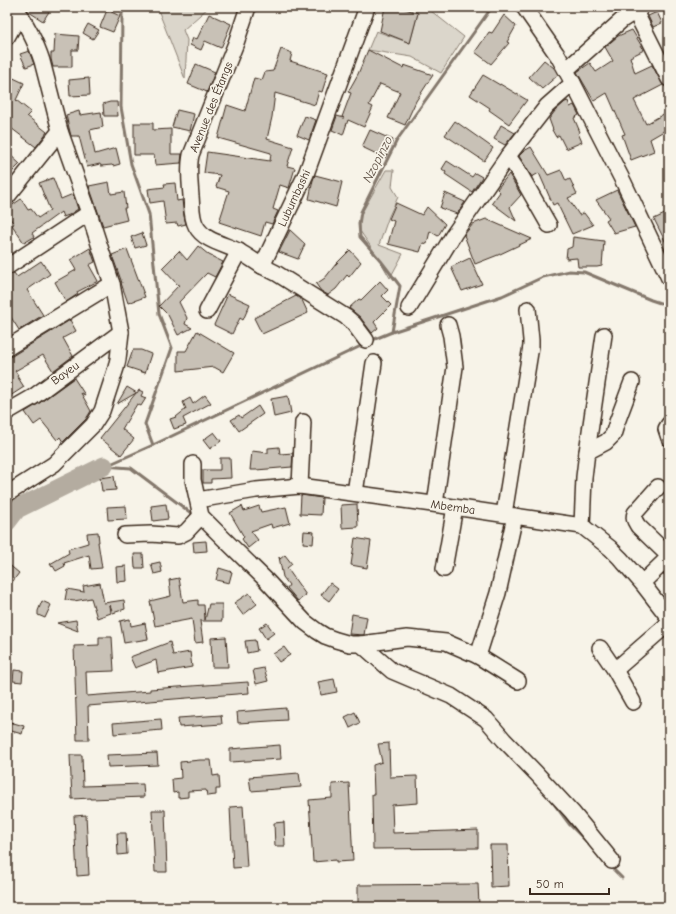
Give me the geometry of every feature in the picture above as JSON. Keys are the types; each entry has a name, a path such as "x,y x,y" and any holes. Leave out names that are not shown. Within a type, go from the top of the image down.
{"street":[{"name":"Avenue des Étangs","path":"248,7 236,43 191,156 189,172 192,214 197,228 209,239 239,251 262,266"},
{"name":"Lubumbashi","path":"262,266 306,174 368,7"},
{"path":"524,7 558,56 570,77 624,183 669,278"},
{"path":"409,308 454,234 508,156 570,77 622,20 638,9 669,79"},
{"path":"7,37 17,10"},
{"path":"7,494 54,464 93,425 102,410 116,368 121,332 112,284 60,131 39,51 17,10"},
{"path":"7,197 60,131"},
{"path":"508,156 517,169 548,225"},
{"path":"7,267 89,213"},
{"path":"207,311 239,251"},
{"path":"262,266 276,273 346,317 354,324 366,340"},
{"path":"7,348 112,284"},
{"path":"478,656 498,593 510,515 531,340 528,309"},
{"path":"435,504 455,366 448,325"},
{"name":"Bayeu","path":"7,412 33,397 121,332"},
{"path":"604,334 586,452 582,526 620,558 642,583 669,618"},
{"path":"355,493 374,363"},
{"path":"586,452 606,442 613,435 632,382"},
{"path":"300,486 303,422"},
{"path":"669,424 666,430 669,438"},
{"path":"125,535 152,534 178,536 186,532 197,520 198,500 193,480 193,464"},
{"name":"Mbemba","path":"198,500 256,490 300,486 582,526"},
{"path":"642,583 669,557 638,526 633,517 658,487"},
{"path":"444,569 455,507"},
{"path":"197,520 223,538 265,579 305,622 317,631 336,640 350,644 407,638 446,642 478,656 518,681"},
{"path":"615,670 669,623"},
{"path":"361,644 392,671 451,696 486,719 572,812 612,861"},
{"path":"600,648 615,670 633,702"}],"shaded area":[{"path":"157,7 209,7 183,30 187,40 185,79"},
{"path":"399,7 426,7 464,37 441,73 412,57 368,50 376,31 410,43 418,13"},
{"path":"386,170 394,170 392,187 398,197 389,216 379,245 403,254 390,278 360,231 360,216"}],"building":[{"path":"25,7 52,7 43,21 29,12"},
{"path":"385,7 399,7 418,13 410,43 380,31"},
{"path":"107,10 120,16 113,32 100,27"},
{"path":"657,12 662,23 653,27 648,16"},
{"path":"209,14 231,24 221,48 205,41 201,50 190,45 193,38 197,39"},
{"path":"504,15 516,26 507,42 509,43 491,64 475,52 489,32 492,33"},
{"path":"88,24 99,30 93,39 83,33"},
{"path":"632,30 644,50 630,57 635,73 652,65 663,85 634,100 646,124 669,111 669,128 650,139 654,151 631,160 622,135 625,134 607,93 594,101 577,72 590,63 596,72 613,61 605,47 618,36"},
{"path":"55,34 79,36 78,50 72,50 72,67 53,67 51,53 54,53"},
{"path":"281,49 292,53 290,61 328,73 322,92 319,91 315,105 275,93 267,139 293,147 287,166 295,168 289,188 280,185 273,209 278,211 272,224 265,222 261,236 219,222 229,191 216,187 220,175 204,173 207,152 270,161 271,153 218,138 227,105 245,111 254,78 262,80 265,72 273,71"},
{"path":"368,50 403,68 404,65 433,75 416,101 405,125 388,118 400,92 380,84 369,105 373,107 364,127 348,120 343,135 332,130 337,116 344,118 342,117 351,93 348,92 358,74"},
{"path":"29,51 34,64 26,67 20,54"},
{"path":"544,60 554,68 558,75 542,89 529,77"},
{"path":"196,64 215,72 207,92 188,84"},
{"path":"7,75 24,83 16,100 31,112 27,116 47,132 36,147 7,125"},
{"path":"483,75 527,100 509,124 489,110 490,108 470,95"},
{"path":"89,78 90,95 70,96 69,80"},
{"path":"568,101 570,107 574,105 579,115 574,118 580,132 578,133 582,142 566,149 559,135 556,137 552,130 549,119 555,111"},
{"path":"117,102 118,116 104,116 103,104"},
{"path":"177,110 194,114 190,131 172,127"},
{"path":"79,111 80,115 101,112 103,127 90,130 95,154 116,148 120,164 113,166 101,166 100,164 87,167 79,136 71,136 66,115"},
{"path":"305,116 316,120 309,140 297,135"},
{"path":"455,121 493,148 484,161 445,135"},
{"path":"134,123 153,123 153,130 171,129 171,154 182,154 181,163 155,165 154,155 134,155"},
{"path":"501,125 515,133 505,145 494,139"},
{"path":"370,130 393,140 385,158 362,147"},
{"path":"531,147 548,175 561,170 566,181 570,179 577,194 568,198 579,215 584,213 593,225 572,234 557,203 553,205 539,173 532,177 519,156"},
{"path":"7,152 20,164 7,177"},
{"path":"447,161 472,177 475,173 482,177 472,192 445,174 446,172 442,169"},
{"path":"509,174 521,195 510,207 516,221 492,203 500,192 497,189"},
{"path":"315,175 342,182 336,207 309,199"},
{"path":"53,178 61,199 73,194 78,209 63,217 61,212 32,233 34,237 24,243 12,225 14,224 7,214 7,209 21,199 28,210 31,209 38,218 50,210 39,183"},
{"path":"109,182 111,194 124,192 126,208 124,208 127,220 103,226 89,186"},
{"path":"175,183 177,201 182,200 186,224 178,226 177,223 166,224 163,201 150,203 148,189 165,187 164,184"},
{"path":"617,190 635,227 614,233 606,220 609,218 596,200"},
{"path":"445,193 465,202 457,214 440,208"},
{"path":"396,203 422,215 427,207 445,224 438,236 430,231 427,244 423,243 420,252 388,244 394,221 389,219"},
{"path":"669,212 669,249 654,219"},
{"path":"486,219 532,239 475,264 464,235 473,224"},
{"path":"290,230 305,244 298,259 279,252"},
{"path":"142,233 146,245 135,248 131,237"},
{"path":"573,237 604,241 602,266 578,267 577,258 566,259 567,249 572,247"},
{"path":"198,246 209,255 223,262 215,277 207,273 179,302 187,318 185,324 192,328 178,335 168,315 159,306 179,285 162,268 179,251 187,260"},
{"path":"90,248 95,262 89,265 98,281 77,292 78,294 66,302 55,282 76,270 70,260"},
{"path":"127,249 145,297 128,303 112,255"},
{"path":"350,250 361,262 349,277 347,275 336,289 328,295 321,291 316,284 325,278"},
{"path":"470,258 482,284 462,291 451,267"},
{"path":"41,261 50,274 27,290 43,315 19,330 7,311 7,276 14,273 17,277"},
{"path":"380,281 388,290 382,296 391,305 374,322 378,328 372,333 360,317 349,308 359,299 361,300"},
{"path":"228,294 250,304 243,320 240,318 232,334 214,325"},
{"path":"296,296 302,300 308,313 262,334 254,318"},
{"path":"70,320 76,331 63,338 73,356 53,371 43,355 15,371 24,387 7,398 7,357 12,356"},
{"path":"197,331 234,353 223,372 214,367 178,371 178,351 186,351"},
{"path":"133,350 141,350 151,354 145,373 127,367"},
{"path":"74,378 85,395 81,393 91,411 86,419 63,442 60,437 57,440 41,420 34,425 25,412"},
{"path":"127,387 137,393 139,390 143,392 141,396 146,398 141,406 137,404 122,429 134,439 121,455 100,438 136,393 117,404"},
{"path":"205,395 211,403 183,418 186,425 174,429 170,419 176,417 186,409 183,402 190,398 193,404"},
{"path":"288,396 291,413 274,417 271,399"},
{"path":"258,406 263,414 239,431 231,420 239,415 241,418"},
{"path":"214,432 221,441 210,449 203,440"},
{"path":"279,447 280,454 293,453 292,467 250,470 252,451 268,453 268,448"},
{"path":"220,458 230,458 231,478 211,479 211,483 203,483 203,470 220,470"},
{"path":"114,476 116,490 102,491 100,478"},
{"path":"301,495 322,498 321,515 300,514"},
{"path":"166,504 168,519 153,521 151,506"},
{"path":"357,504 358,527 342,528 341,505"},
{"path":"126,506 127,519 108,520 107,507"},
{"path":"242,506 244,511 259,506 261,512 286,507 290,523 272,528 271,524 251,531 258,540 248,548 242,539 244,537 230,513"},
{"path":"304,531 314,532 313,544 303,543"},
{"path":"98,532 102,568 91,569 89,555 64,563 65,566 56,571 53,566 52,567 50,564 69,553 68,549 88,543 87,533"},
{"path":"355,538 371,541 367,568 351,565"},
{"path":"206,541 207,551 194,552 193,542"},
{"path":"134,554 143,554 144,568 135,568"},
{"path":"285,555 292,564 287,568 306,595 298,601 287,588 289,585 283,577 279,557 280,559"},
{"path":"160,562 162,572 154,574 151,564"},
{"path":"7,563 19,573 7,589"},
{"path":"126,566 127,581 117,582 116,567"},
{"path":"219,568 232,572 229,583 216,580"},
{"path":"179,578 183,602 198,600 198,605 204,605 205,620 209,604 222,604 222,621 200,621 203,642 195,643 192,619 155,626 150,601 171,596 169,580"},
{"path":"100,583 104,603 124,600 125,609 113,613 110,605 111,613 97,618 91,598 74,601 65,600 67,589 84,592 83,586"},
{"path":"330,583 338,589 329,601 321,595"},
{"path":"249,593 257,604 243,615 234,603"},
{"path":"42,601 51,605 45,618 38,615"},
{"path":"352,614 367,617 364,635 349,634"},
{"path":"130,619 131,626 145,623 148,639 124,643 120,621"},
{"path":"76,620 78,631 57,623"},
{"path":"267,623 274,633 266,639 259,628"},
{"path":"99,637 112,637 114,671 86,672 87,696 150,691 150,689 248,682 249,693 88,706 89,740 77,740 74,646 99,645"},
{"path":"226,637 228,667 212,667 211,638"},
{"path":"255,640 257,651 247,653 245,641"},
{"path":"170,642 173,655 190,652 192,667 158,673 156,660 135,668 130,657"},
{"path":"284,647 290,655 279,662 273,654"},
{"path":"264,668 268,681 256,684 253,670"},
{"path":"14,670 23,671 22,682 13,681"},
{"path":"334,679 337,692 321,695 318,682"},
{"path":"286,708 287,720 238,723 237,712"},
{"path":"355,712 360,723 350,728 345,717"},
{"path":"221,715 222,724 179,727 178,718"},
{"path":"161,719 162,730 114,734 113,723"},
{"path":"10,722 24,726 22,734 8,730"},
{"path":"389,743 390,777 417,776 418,803 392,805 393,833 478,830 478,848 373,849 373,765 382,762 378,744"},
{"path":"280,745 281,759 230,762 230,749"},
{"path":"157,753 158,765 108,767 107,755"},
{"path":"70,755 82,755 83,786 143,784 144,797 72,799"},
{"path":"211,760 213,776 219,775 220,789 216,789 216,795 207,796 206,790 188,791 188,797 178,798 178,792 173,793 172,779 181,778 180,762"},
{"path":"299,773 301,787 251,791 249,777"},
{"path":"349,783 353,861 336,862 336,860 313,862 309,800 332,798 332,784"},
{"path":"243,806 247,867 233,868 230,807"},
{"path":"152,810 165,810 167,872 155,872"},
{"path":"86,815 89,875 77,876 74,816"},
{"path":"284,822 285,846 275,846 274,823"},
{"path":"117,833 126,833 127,854 118,855"},
{"path":"490,845 508,845 509,886 491,887"},
{"path":"478,884 479,905 358,905 358,885"}],"waterway":[{"path":"125,7 122,13 121,107 131,164 149,214 159,314 172,348 145,424 153,445"},
{"name":"Nzopinzo","path":"392,332 400,286 360,237 359,224 361,212 397,140 492,7"},
{"path":"370,341 392,332 502,296 543,277 569,271 584,272 669,306"},
{"path":"106,466 363,345"},
{"path":"104,466 131,468 195,516"},
{"path":"7,522 17,509 104,466"},
{"path":"552,801 570,825 589,844"},
{"path":"611,867 622,878"}]}
